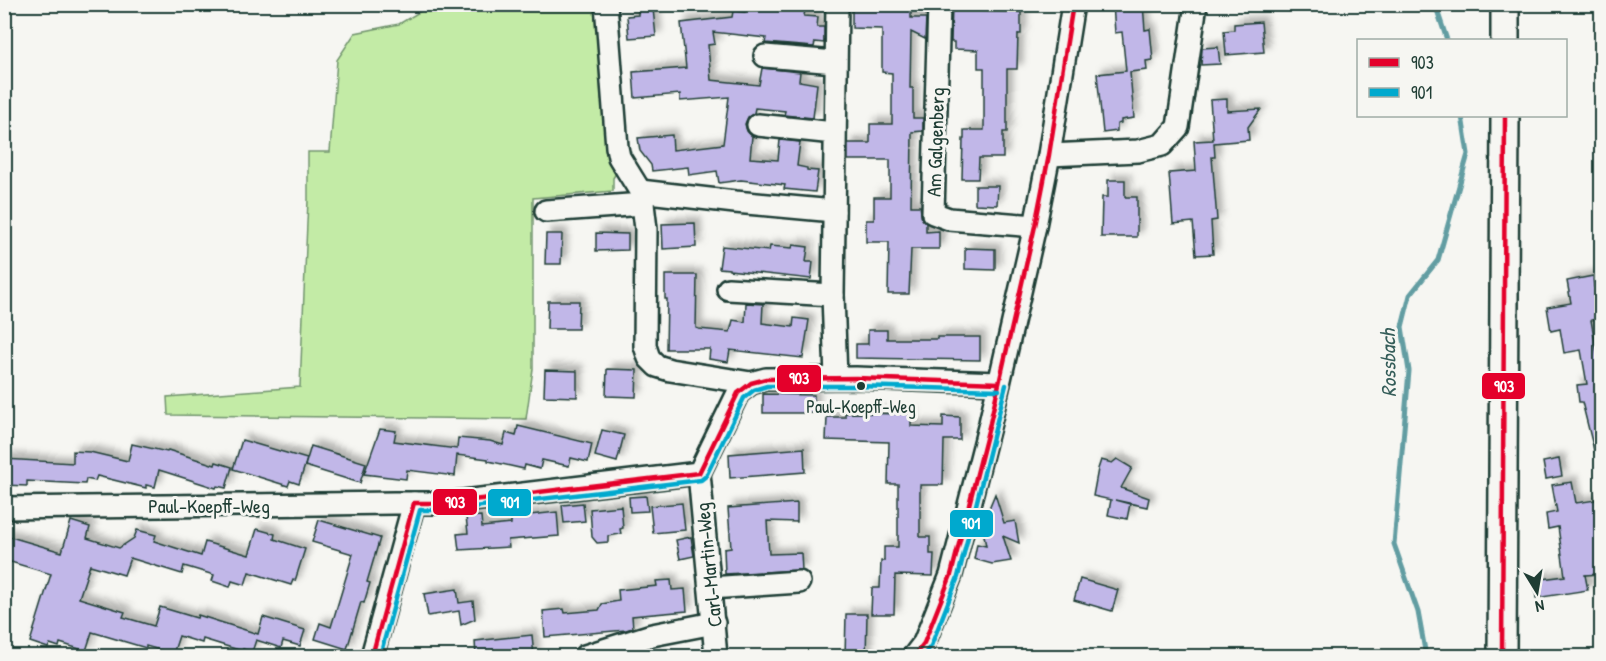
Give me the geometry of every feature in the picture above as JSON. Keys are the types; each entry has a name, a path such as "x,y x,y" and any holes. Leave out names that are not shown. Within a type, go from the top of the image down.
{"street":[{"path":"606,4 616,147 619,157 642,198 646,229 645,345 649,358 657,366 670,370 751,383"},
{"path":"836,378 833,295 837,4"},
{"name":"Am Galgenberg","path":"939,4 933,213 949,219 1035,226"},
{"path":"914,657 924,643 951,575 999,383 1035,226 1073,4"},
{"path":"1049,154 1138,151 1162,145 1178,127 1196,4"},
{"path":"1505,4 1505,39"},
{"path":"765,56 836,62"},
{"path":"1502,657 1505,117"},
{"path":"758,126 834,133"},
{"path":"546,211 642,198 735,202 834,211"},
{"path":"728,289 833,295"},
{"path":"699,473 738,393 751,383 766,379 836,378 999,383"},
{"name":"Paul-Koepff-Weg","path":"4,508 447,503 699,473"},
{"name":"Carl-Martin-Weg","path":"699,473 716,657"},
{"path":"372,657 414,503"},
{"path":"710,588 799,582"},
{"path":"585,657 652,635 714,623"}],"green space":[{"path":"431,5 597,5 601,97 608,156 618,170 613,178 613,191 533,198 533,369 526,419 168,415 167,397 300,387 308,152 330,152 337,60 355,33 399,24"}],"building":[{"path":"746,4 806,4 804,16 818,17 817,27 824,27 824,43 815,42 814,47 765,43 766,38 713,32 715,44 708,45 711,80 759,85 762,68 800,72 799,81 817,84 813,118 784,115 785,111 755,108 754,113 748,117 745,124 752,136 750,158 778,160 780,140 800,142 797,166 818,171 815,192 784,189 785,185 741,180 719,183 717,171 689,175 688,167 652,171 651,165 640,151 638,138 672,135 673,150 723,144 729,97 680,101 680,94 635,98 633,72 686,68 681,23 732,17 733,11 745,12"},
{"path":"852,4 911,4 911,18 926,18 925,39 911,32 910,88 913,88 913,118 923,118 923,131 912,132 911,206 920,206 922,219 926,223 926,232 939,231 939,249 911,249 909,294 888,294 889,242 866,242 866,220 874,220 874,197 890,197 890,160 848,160 848,143 870,143 870,124 892,124 892,73 882,72 882,29 852,28"},
{"path":"952,4 967,4 967,11 1021,12 1017,69 1007,69 1007,132 1003,132 1003,158 979,158 978,179 962,179 963,139 964,130 984,130 984,68 978,68 978,50 954,49 954,42 951,42"},
{"path":"1113,4 1143,4 1145,30 1150,29 1153,60 1146,61 1147,70 1130,72 1134,118 1121,120 1121,123 1117,124 1117,131 1103,133 1097,74 1126,71 1122,32 1115,33"},
{"path":"653,9 656,36 629,38 627,16 638,15 638,10"},
{"path":"1261,22 1264,52 1226,55 1224,31 1234,30 1234,24"},
{"path":"1218,47 1220,64 1201,65 1202,48"},
{"path":"1227,99 1227,111 1261,109 1248,127 1249,140 1214,143 1215,157 1212,157 1217,220 1211,221 1213,254 1196,255 1193,222 1173,224 1169,173 1196,171 1194,141 1213,140 1210,100"},
{"path":"1108,180 1125,180 1125,197 1137,197 1137,237 1101,237 1102,197 1108,197"},
{"path":"975,186 998,186 997,205 975,204"},
{"path":"695,223 696,247 663,249 662,224"},
{"path":"596,233 628,234 628,250 596,251"},
{"path":"546,234 562,234 561,264 545,264"},
{"path":"793,245 808,247 806,262 813,262 811,279 719,268 722,246 769,251 770,246 792,248"},
{"path":"965,248 995,249 995,270 965,269"},
{"path":"665,275 697,275 696,328 699,329 730,332 733,320 745,322 746,303 763,304 762,323 793,327 794,318 809,320 803,358 730,350 728,362 709,359 710,349 666,349"},
{"path":"1593,276 1594,287 1602,286 1602,318 1591,320 1599,364 1602,364 1602,458 1596,458 1582,402 1579,402 1577,385 1587,384 1581,350 1564,353 1560,329 1551,331 1547,307 1571,303 1567,281"},
{"path":"548,301 579,301 578,329 547,329"},
{"path":"868,330 887,330 887,339 980,337 980,360 856,358 856,344 868,344"},
{"path":"607,369 637,370 636,397 606,396"},
{"path":"545,370 577,371 577,397 544,396"},
{"path":"763,394 814,395 814,413 763,413"},
{"path":"845,413 911,414 911,426 943,427 943,416 960,417 960,440 944,440 943,485 920,485 920,537 930,537 930,554 934,554 933,576 895,575 894,614 871,614 872,588 880,588 884,547 898,547 898,484 888,484 889,442 826,440 827,417 845,417"},
{"path":"518,426 592,444 588,462 571,458 569,466 542,460 540,469 525,465 524,469 488,461 488,459 457,455 455,476 407,470 406,479 364,474 380,429 396,431 394,441 457,449 458,438 490,441 503,445 506,433 516,436"},
{"path":"602,430 624,435 617,462 595,456"},
{"path":"242,440 307,459 299,484 290,481 288,486 233,469"},
{"path":"132,444 167,452 168,450 215,465 216,462 232,467 226,488 217,486 216,488 159,470 155,487 146,485 146,488 97,476 95,481 86,479 85,484 27,481 27,486 4,485 4,459 73,463 73,451 90,452 128,461"},
{"path":"311,446 366,463 360,483 305,466"},
{"path":"804,448 805,472 730,478 729,454"},
{"path":"1117,459 1132,468 1121,488 1149,498 1147,507 1115,500 1130,504 1127,519 1108,515 1111,500 1093,496 1101,460 1112,463"},
{"path":"1559,459 1562,476 1546,479 1543,462"},
{"path":"1572,482 1576,503 1602,499 1602,574 1585,575 1588,590 1536,598 1534,580 1565,576 1558,527 1548,529 1546,514 1557,512 1552,485"},
{"path":"995,494 1004,523 1015,521 1019,543 1003,536 1011,561 992,564 974,559 977,544 986,546 982,525"},
{"path":"646,496 648,511 630,512 629,497"},
{"path":"583,503 585,521 564,523 562,505"},
{"path":"682,503 685,530 653,533 650,506"},
{"path":"797,503 797,522 767,521 769,554 801,553 802,570 725,574 724,549 731,548 728,508"},
{"path":"621,506 623,528 620,529 621,534 608,536 608,542 597,543 592,537 590,509"},
{"path":"557,512 559,536 508,540 509,547 459,550 457,534 468,533 466,517 481,516 482,527 511,524 511,517"},
{"path":"319,520 380,538 367,582 370,583 364,603 361,602 347,649 315,639 320,623 331,627 353,554 312,542"},
{"path":"71,521 90,527 87,538 119,548 134,538 137,530 156,535 154,541 201,556 205,542 249,555 257,529 275,534 274,539 305,549 295,581 293,580 291,585 249,572 245,585 232,581 230,587 212,581 214,575 184,566 182,574 130,558 124,575 90,565 79,598 125,612 123,617 154,626 160,607 197,618 198,615 258,634 263,617 305,630 300,646 283,641 281,648 256,640 252,652 203,639 202,643 179,636 173,654 92,632 86,651 60,643 59,647 50,644 48,648 30,642 51,574 4,560 4,535 62,552"},
{"path":"691,537 694,556 680,559 676,540"},
{"path":"1080,579 1118,590 1112,611 1074,600"},
{"path":"671,580 672,590 685,589 687,611 632,616 633,628 626,630 545,637 543,611 564,609 565,613 599,610 602,604 619,601 618,590 657,586 656,581"},
{"path":"457,589 459,603 473,601 475,619 461,625 459,611 428,616 424,594"},
{"path":"846,614 867,614 866,657 845,657"},
{"path":"532,635 534,657 476,657 475,641"}],"waterway":[{"name":"Rossbach","path":"1435,4 1447,39"},
{"name":"Rossbach","path":"1426,656 1418,612 1394,544 1409,371 1402,327 1410,295 1438,260 1468,154 1462,117"}],"transit line":[{"name":"903","path":"914,656 924,643 951,575 990,423 1035,226 1049,155 1073,4"},
{"name":"903","path":"1502,656 1505,117"},
{"name":"903","path":"372,656 414,503 447,503 699,473 738,393 751,383 766,379 856,378 999,383"},
{"name":"901","path":"923,656 931,646 958,577 1006,385"},
{"name":"901","path":"380,656 420,510 448,510 701,480 706,476 744,398 754,390 767,386 999,390"}],"place":[{"name":"Paul-Koepff-Weg","path":"861,386"}]}
